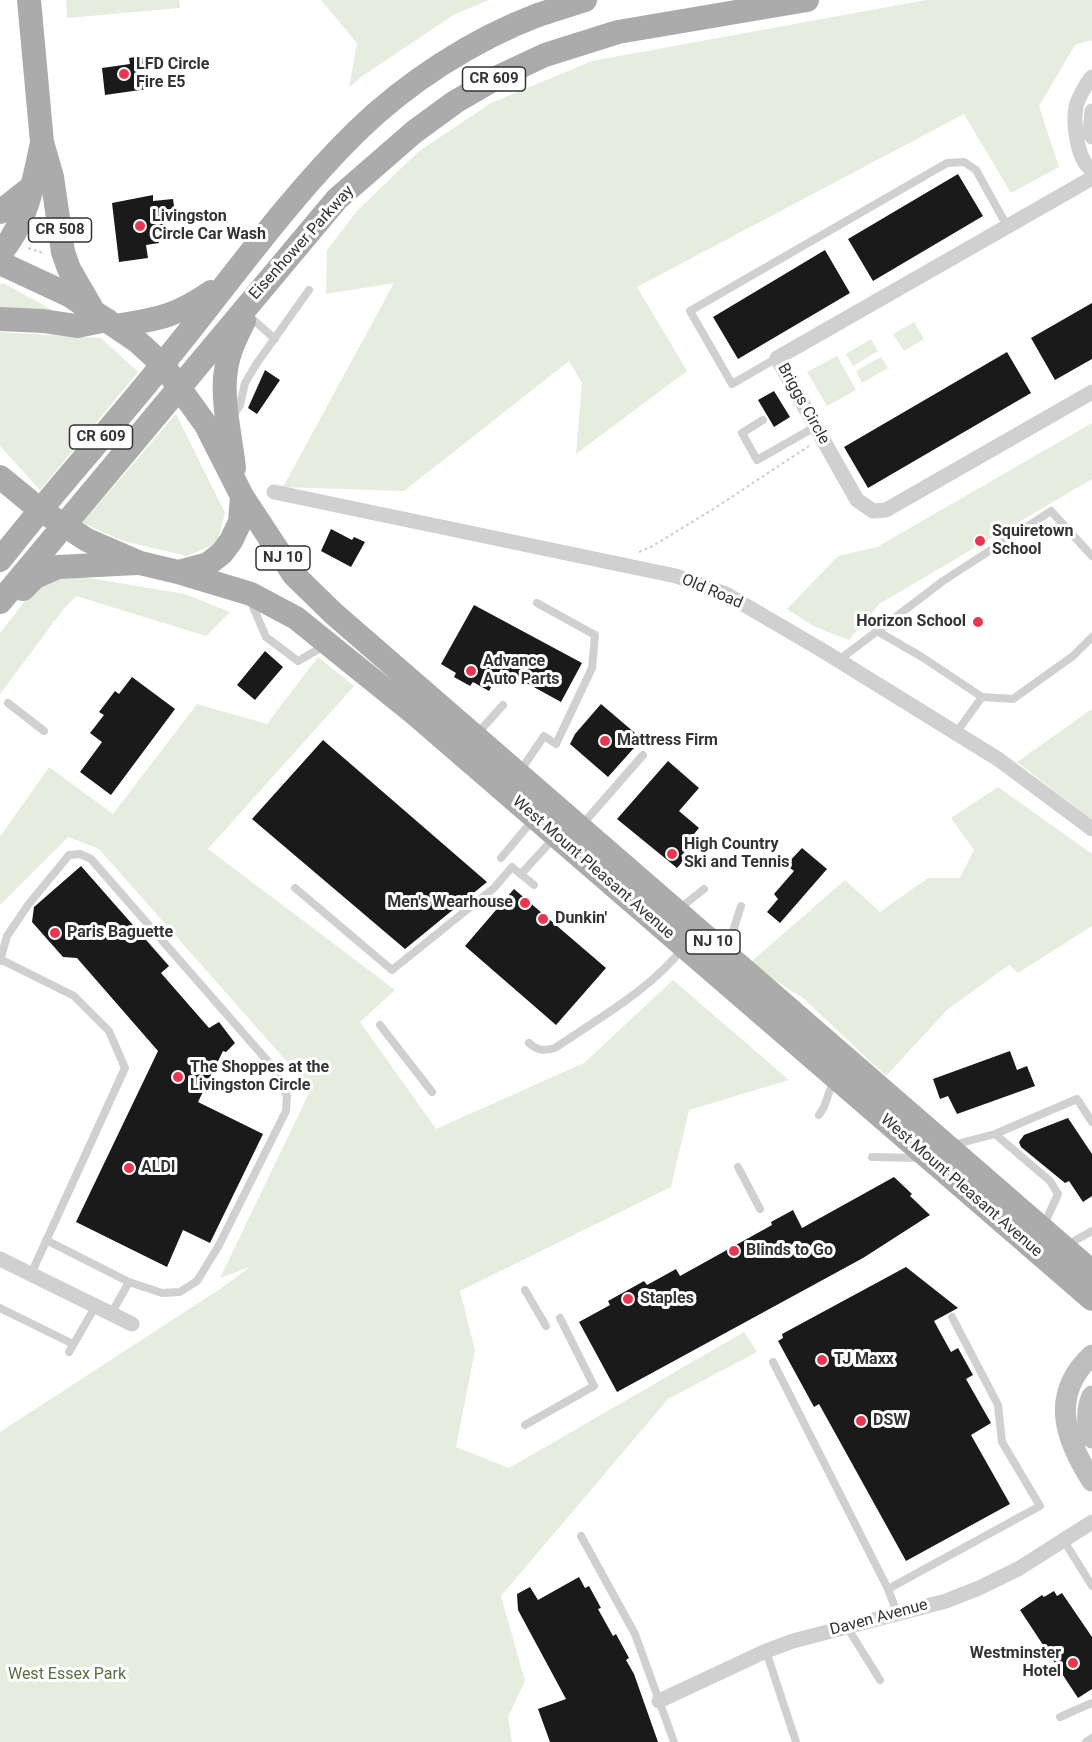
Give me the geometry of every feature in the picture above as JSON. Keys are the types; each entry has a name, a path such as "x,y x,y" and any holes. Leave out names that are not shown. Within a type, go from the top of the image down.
{"main road":[{"name":"CR 508","path":"29,0 42,141 52,177 63,252 78,285 106,319"},
{"name":"Eisenhower Parkway","path":"0,560 39,509 163,365 230,278 356,132 392,100 437,68 484,40 536,16 585,0"},
{"name":"Eisenhower Parkway","path":"2,599 337,199 414,132 455,102 498,77 545,55 618,32 807,0"},
{"name":"CR 508","path":"0,254 10,242 26,211 42,141"},
{"path":"0,212 33,186"},
{"name":"NJ 10","path":"0,263 69,295 137,341 163,365 206,425 239,491"},
{"path":"0,319 43,321 77,326 106,319 163,318 191,306 230,278"},
{"path":"178,572 208,564 222,553 240,522 239,491 228,422 225,372 229,353 251,304"},
{"name":"NJ 10","path":"0,477 39,509 87,540 140,563 178,572"},
{"name":"West Mount Pleasant Avenue","path":"239,491 294,574 333,613 726,954 1092,1299"},
{"path":"2,599 23,589 35,577 58,567 140,563"},
{"name":"West Mount Pleasant Avenue","path":"178,572 246,592 275,605 296,618 415,714 834,1076 1042,1229 1092,1272"}],"street":[{"path":"1092,77 1076,106 1076,140 1087,167 1092,170"},
{"path":"1092,111 1090,133 1092,137"},
{"name":"Briggs Circle","path":"1092,178 777,358 857,500 873,511 886,510 1092,392"},
{"name":"Old Road","path":"274,492 676,576 726,594 839,660 998,759 1092,830"},
{"path":"0,1259 132,1324"},
{"path":"1092,1355 1077,1374 1070,1388 1065,1420 1072,1447 1092,1481"},
{"path":"1092,1396 1088,1413 1092,1438"},
{"name":"Daven Avenue","path":"660,1701 766,1651 793,1641 946,1601 980,1588 1018,1569 1092,1522"}],"lane":[{"path":"777,358 732,384 690,311 947,163 964,162 976,170 1007,226"},
{"path":"228,422 240,405 245,382 309,290"},
{"path":"251,304 275,339"},
{"path":"763,420 742,433 757,460 818,432"},
{"path":"839,660 943,581 1052,511 1092,556"},
{"path":"246,592 266,637 298,661 328,644"},
{"path":"518,774 544,736 556,744 592,668 595,635 537,603"},
{"path":"877,631 922,657 982,697 1013,699 1073,656 1092,637"},
{"path":"956,733 982,697"},
{"path":"8,704 44,731"},
{"path":"475,736 503,705"},
{"path":"580,827 643,755"},
{"path":"501,858 535,818"},
{"path":"521,874 556,836"},
{"path":"31,1274 46,1240 125,1068 109,1031 74,996 0,960 7,936 28,905 69,855 80,854 92,860 271,1065 287,1096 286,1111 218,1247 197,1281 180,1292 162,1293 129,1282 46,1240"},
{"path":"295,888 392,970 494,888 512,867 534,885"},
{"path":"676,910 704,889"},
{"path":"726,954 741,906"},
{"path":"529,1043 536,1049 545,1051 555,1048 649,983 672,962 684,946"},
{"path":"380,1025 432,1092"},
{"path":"819,1115 834,1076"},
{"path":"872,1157 939,1153 995,1134 1077,1099 1092,1122"},
{"path":"995,1134 1050,1181 1058,1194 1042,1229"},
{"path":"738,1167 760,1209"},
{"path":"1062,1247 1091,1232"},
{"path":"111,1314 129,1282"},
{"path":"525,1290 546,1326"},
{"path":"0,1308 71,1348 95,1307"},
{"path":"888,1588 1040,1506 1002,1442 998,1405 951,1317"},
{"path":"525,1425 594,1386 560,1318"},
{"path":"773,1362 888,1588 897,1613"},
{"path":"581,1536 635,1634 674,1742"},
{"path":"1064,1541 1092,1586"},
{"path":"847,1627 880,1680"},
{"path":"766,1651 796,1742"},
{"path":"1060,1717 1092,1703"},
{"path":"1086,1742 1092,1738"}],"path":[{"path":"23,247 51,255"},
{"path":"614,563 651,547 715,508 818,432"}],"green space":[{"path":"66,0 179,0 180,8 67,18"},
{"path":"321,0 489,0 455,14 361,77 349,88 357,43"},
{"path":"926,0 1092,0 1092,40 1075,45 1039,106 1059,167 1011,193 964,114 637,287 687,371 576,454 582,383 569,361 404,491 283,487 394,283 326,294 327,250 357,211 418,152 491,103 592,61"},
{"path":"3,283 56,312 0,309 0,285"},
{"path":"914,322 924,339 904,351 893,334"},
{"path":"0,332 101,338 138,372 40,490 0,446"},
{"path":"871,339 878,351 853,366 846,354"},
{"path":"837,356 856,390 827,406 807,372"},
{"path":"881,357 888,368 862,383 856,371"},
{"path":"176,414 225,513 217,543 187,556 124,541 82,523"},
{"path":"1092,423 1092,479 879,604 849,640 815,627 787,609 838,556 877,547"},
{"path":"71,575 185,594 230,612 206,636 76,596 62,611 0,694 0,633 40,582"},
{"name":"West Essex Park","path":"318,657 354,686 208,849 395,990 360,1022 436,1129 584,1063 673,980 789,1080 689,1110 671,1187 460,1291 475,1350 456,1447 509,1468 744,1332 757,1352 668,1399 501,1596 525,1681 508,1717 512,1742 0,1742 0,1432 220,1289 250,1267 220,1278 311,1089 99,849 68,837 0,905 0,837 49,767 113,814 197,704 267,724"},
{"path":"1092,709 1092,820 1017,762"},
{"path":"998,787 1092,854 1092,926 1018,973 1009,965 948,1009 886,1076 803,998 768,976 752,961 845,880 880,912 928,878 960,878 974,850 951,818"}],"building":[{"name":"LFD Circle Fire E5","path":"142,56 147,89 105,95 102,68 130,64 129,58"},
{"path":"958,174 983,216 873,281 848,239"},
{"name":"Livingston Circle Car Wash","path":"153,195 153,201 173,199 176,220 165,221 167,232 158,233 159,243 146,245 148,258 119,262 112,203"},
{"path":"825,250 850,293 738,359 713,317"},
{"path":"1092,303 1092,359 1055,380 1031,338"},
{"path":"1007,352 1031,393 868,488 844,447"},
{"path":"265,370 280,380 257,414 248,408"},
{"path":"774,391 790,417 774,427 758,400"},
{"path":"331,529 352,540 354,537 365,542 351,567 321,551"},
{"path":"474,605 582,663 561,702 501,669 489,691 473,682 470,686 454,677 456,673 441,664"},
{"path":"265,651 283,667 255,700 237,685"},
{"path":"132,677 175,709 111,795 80,772 102,742 90,733 104,715 99,712 115,691 119,694"},
{"name":"Mattress Firm","path":"601,704 642,739 608,777 570,744 575,734"},
{"path":"323,740 487,882 405,949 252,819"},
{"path":"668,761 699,788 679,811 699,828 688,841 692,844 681,856 685,859 677,868 617,819"},
{"path":"802,848 827,869 780,923 767,912 778,899 774,894 794,871 786,865"},
{"name":"The Shoppes at the Livingston Circle","path":"81,866 169,966 161,973 209,1028 219,1022 235,1043 226,1052 223,1051 198,1102 263,1134 210,1243 183,1230 167,1267 76,1222 158,1051 77,958 63,957 32,922 34,907"},
{"path":"514,889 606,968 556,1025 465,946"},
{"path":"1010,1051 1017,1070 1027,1066 1035,1086 957,1114 948,1096 940,1099 933,1079"},
{"path":"1068,1118 1092,1154 1092,1196 1083,1202 1069,1181 1065,1183 1021,1147 1019,1142 1024,1135"},
{"path":"894,1177 930,1215 863,1258 617,1392 579,1322 610,1305 608,1301 644,1281 647,1285 676,1269 680,1276 772,1225 771,1222 793,1210 802,1228"},
{"path":"906,1267 958,1308 934,1321 951,1352 958,1348 973,1375 966,1379 991,1423 971,1435 1010,1504 906,1561 819,1404 814,1407 778,1341 783,1338 782,1334"},
{"path":"579,1577 585,1588 589,1586 601,1608 598,1609 613,1636 616,1634 629,1658 626,1660 634,1674 658,1742 550,1742 538,1709 566,1699 518,1610 517,1594 530,1587 538,1600"},
{"name":"Westminster Hotel","path":"1054,1591 1057,1596 1062,1593 1092,1637 1092,1689 1078,1698 1020,1610 1042,1595 1044,1597"}],"place":[{"name":"LFD Circle Fire E5","path":"124,74"},
{"name":"Livingston Circle Car Wash","path":"140,226"},
{"name":"Squiretown School","path":"980,541"},
{"name":"Horizon School","path":"978,622"},
{"name":"Advance Auto Parts","path":"471,671"},
{"name":"Mattress Firm","path":"605,741"},
{"name":"High Country Ski and Tennis","path":"672,854"},
{"name":"Men's Wearhouse","path":"525,903"},
{"name":"Dunkin'","path":"543,919"},
{"name":"Paris Baguette","path":"55,933"},
{"name":"The Shoppes at the Livingston Circle","path":"178,1077"},
{"name":"ALDI","path":"129,1168"},
{"name":"Blinds to Go","path":"734,1251"},
{"name":"Staples","path":"628,1299"},
{"name":"TJ Maxx","path":"822,1360"},
{"name":"DSW","path":"861,1421"},
{"name":"Westminster Hotel","path":"1073,1663"}]}
